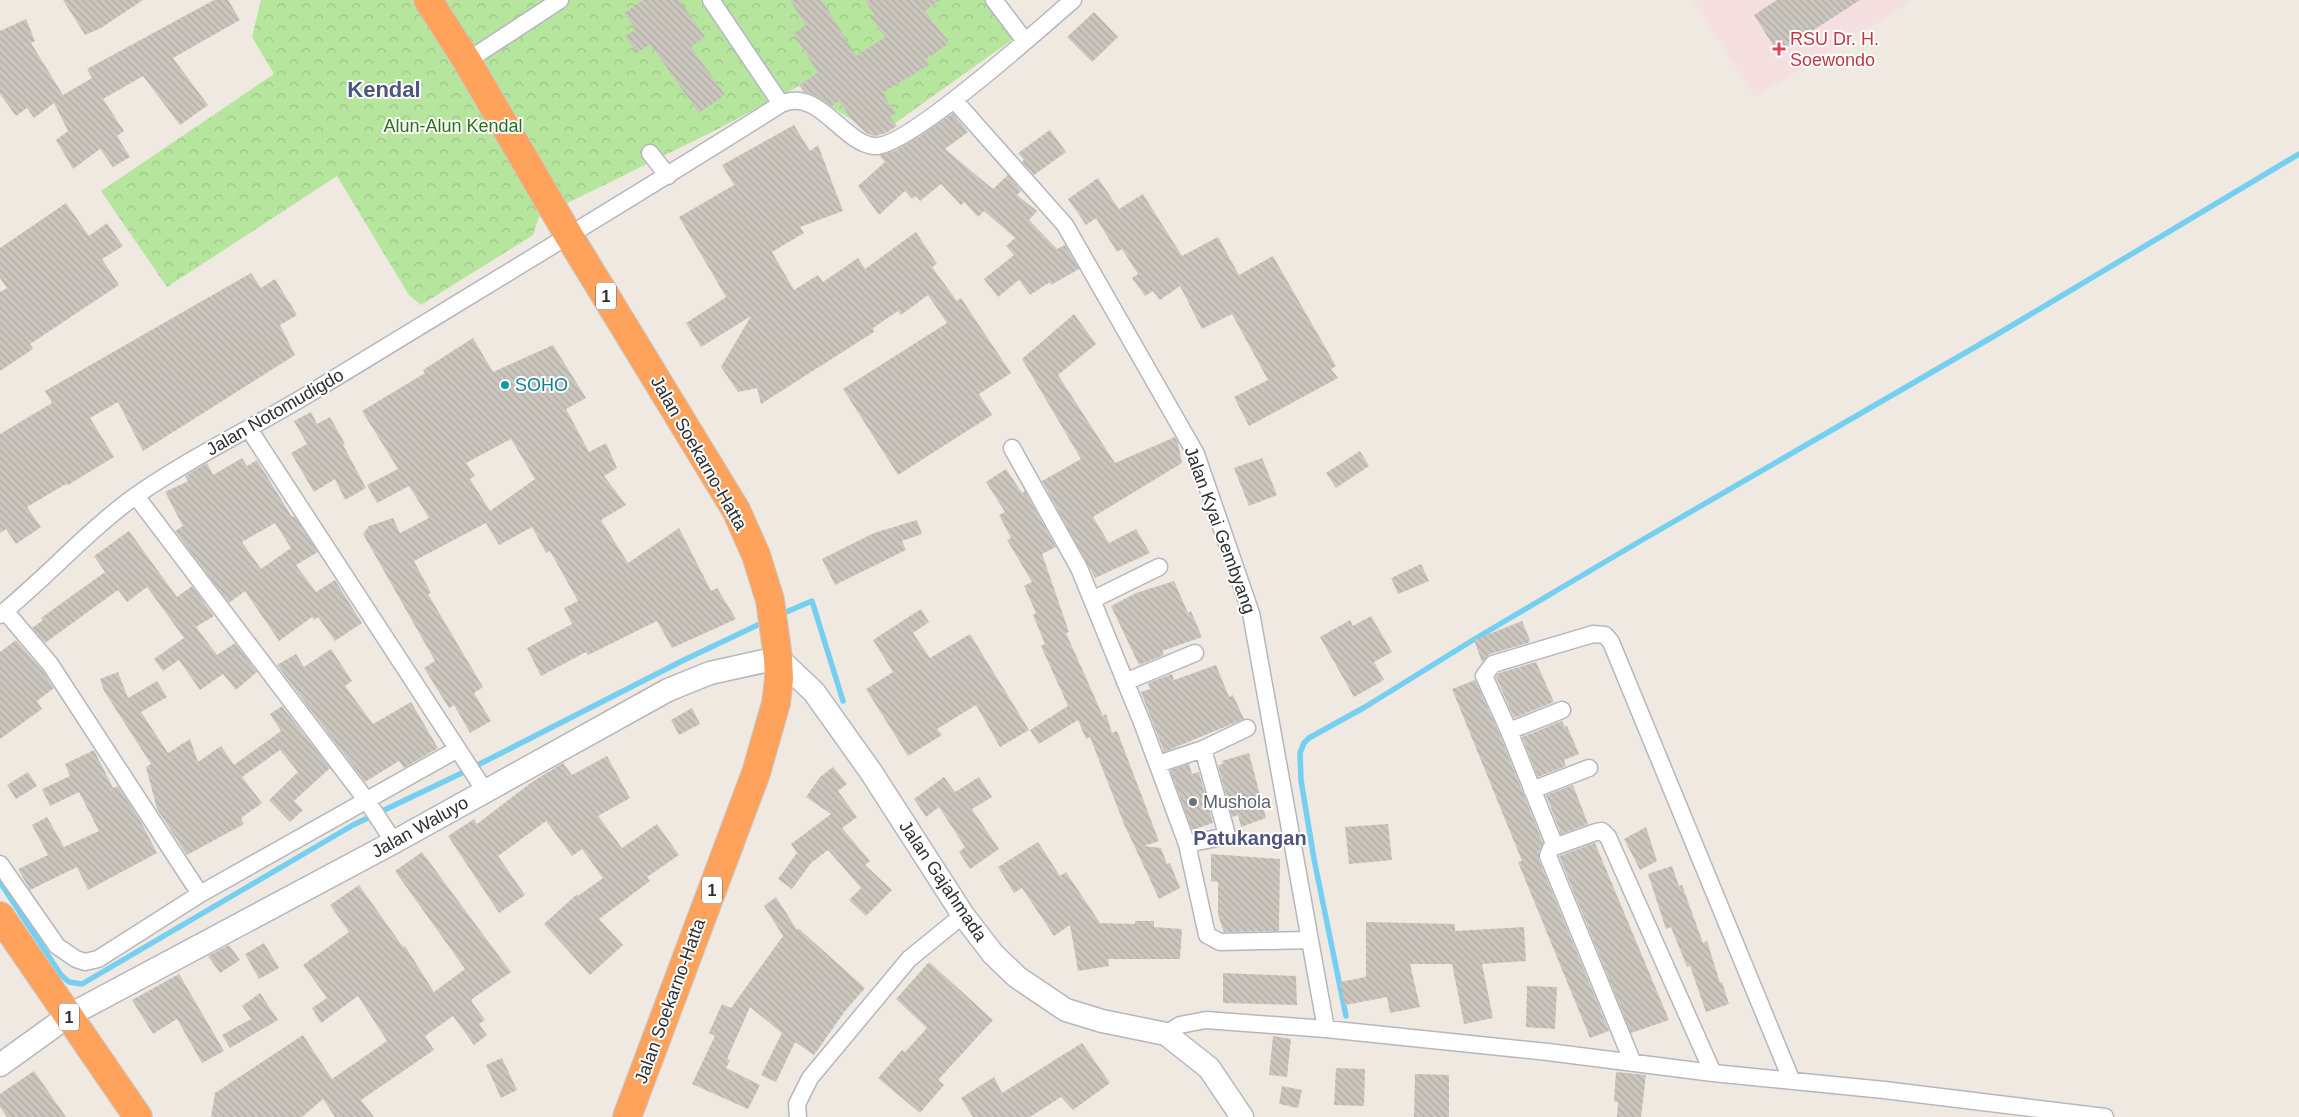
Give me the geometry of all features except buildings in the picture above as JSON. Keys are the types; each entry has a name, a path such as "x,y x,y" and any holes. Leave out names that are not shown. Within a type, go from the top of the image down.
{"highway":[{"name":"Jalan Soekarno-Hatta","path":"428,0 467,61 569,236 736,510 756,554 770,600 777,649 778,679 776,703 756,773 627,1117"},
{"name":"1","path":"0,916 138,1117"}],"street":[{"path":"467,61 560,0"},
{"path":"711,0 781,104 802,102 821,110 852,136 874,146 883,146 898,140 954,100 1073,0"},
{"path":"994,0 1025,41"},
{"name":"Jalan Kyai Gembyang","path":"954,100 1065,225 1196,454 1251,613 1326,1029"},
{"name":"Jalan Notomudigdo","path":"2,613 111,515 136,496 220,443 249,429 569,236 586,223 668,176 781,104"},
{"path":"650,153 668,176"},
{"path":"249,429 481,786"},
{"path":"1012,448 1079,568 1092,600 1158,764 1187,844 1208,935 1213,940 1220,942 1309,940"},
{"path":"136,496 369,805 390,837"},
{"path":"1092,600 1158,567"},
{"path":"2,613 50,664 200,894"},
{"path":"1555,846 1509,731 1484,676 1493,664 1593,634 1605,636 1611,642 1791,1079"},
{"name":"Jalan Waluyo","path":"0,1065 68,1016 481,786 668,690 777,649"},
{"name":"Jalan Gajahmada","path":"777,649 814,692 846,737 912,834 963,915 993,954 1016,977 1066,1010 1102,1021 1166,1034 1209,1068 1242,1117"},
{"path":"1125,682 1195,653"},
{"path":"1509,731 1562,710"},
{"path":"1158,764 1203,749 1247,728"},
{"path":"1187,844 1222,837 1226,831 1203,749"},
{"path":"0,864 57,946 64,953 84,962 98,959 200,894 369,805 458,753"},
{"path":"1532,790 1589,768"},
{"path":"1633,1063 1548,856 1551,848 1555,846 1596,832 1606,833 1713,1073"},
{"path":"798,1117 796,1104 810,1078 909,958 963,915"},
{"path":"1166,1034 1180,1025 1206,1020 1326,1029 1713,1073 1791,1079 2105,1117"}],"shaded area":[{"name":"RSU Dr. H. Soewondo","path":"1693,0 1914,0 1755,97"}],"green space":[{"name":"Alun-Alun Kendal","path":"261,0 985,0 1013,39 877,136 799,86 714,131 539,217 533,235 421,305 409,295 337,176 167,287 101,191 274,74 252,37"}],"waterway":[{"path":"1346,1016 1314,859 1301,780 1300,753 1304,743 1309,738 1365,707 1473,640 1642,540 1996,335 2299,154"},
{"path":"779,615 812,601 843,701"},
{"path":"0,882 61,975 69,982 82,984 353,825 466,771 684,660 766,621"}],"place":[{"name":"RSU Dr. H. Soewondo","path":"1779,49"},
{"name":"SOHO","path":"505,385"},
{"name":"Mushola","path":"1193,802"}],"district":[{"name":"Kendal","path":"384,89"},
{"name":"Patukangan","path":"1250,838"}]}
